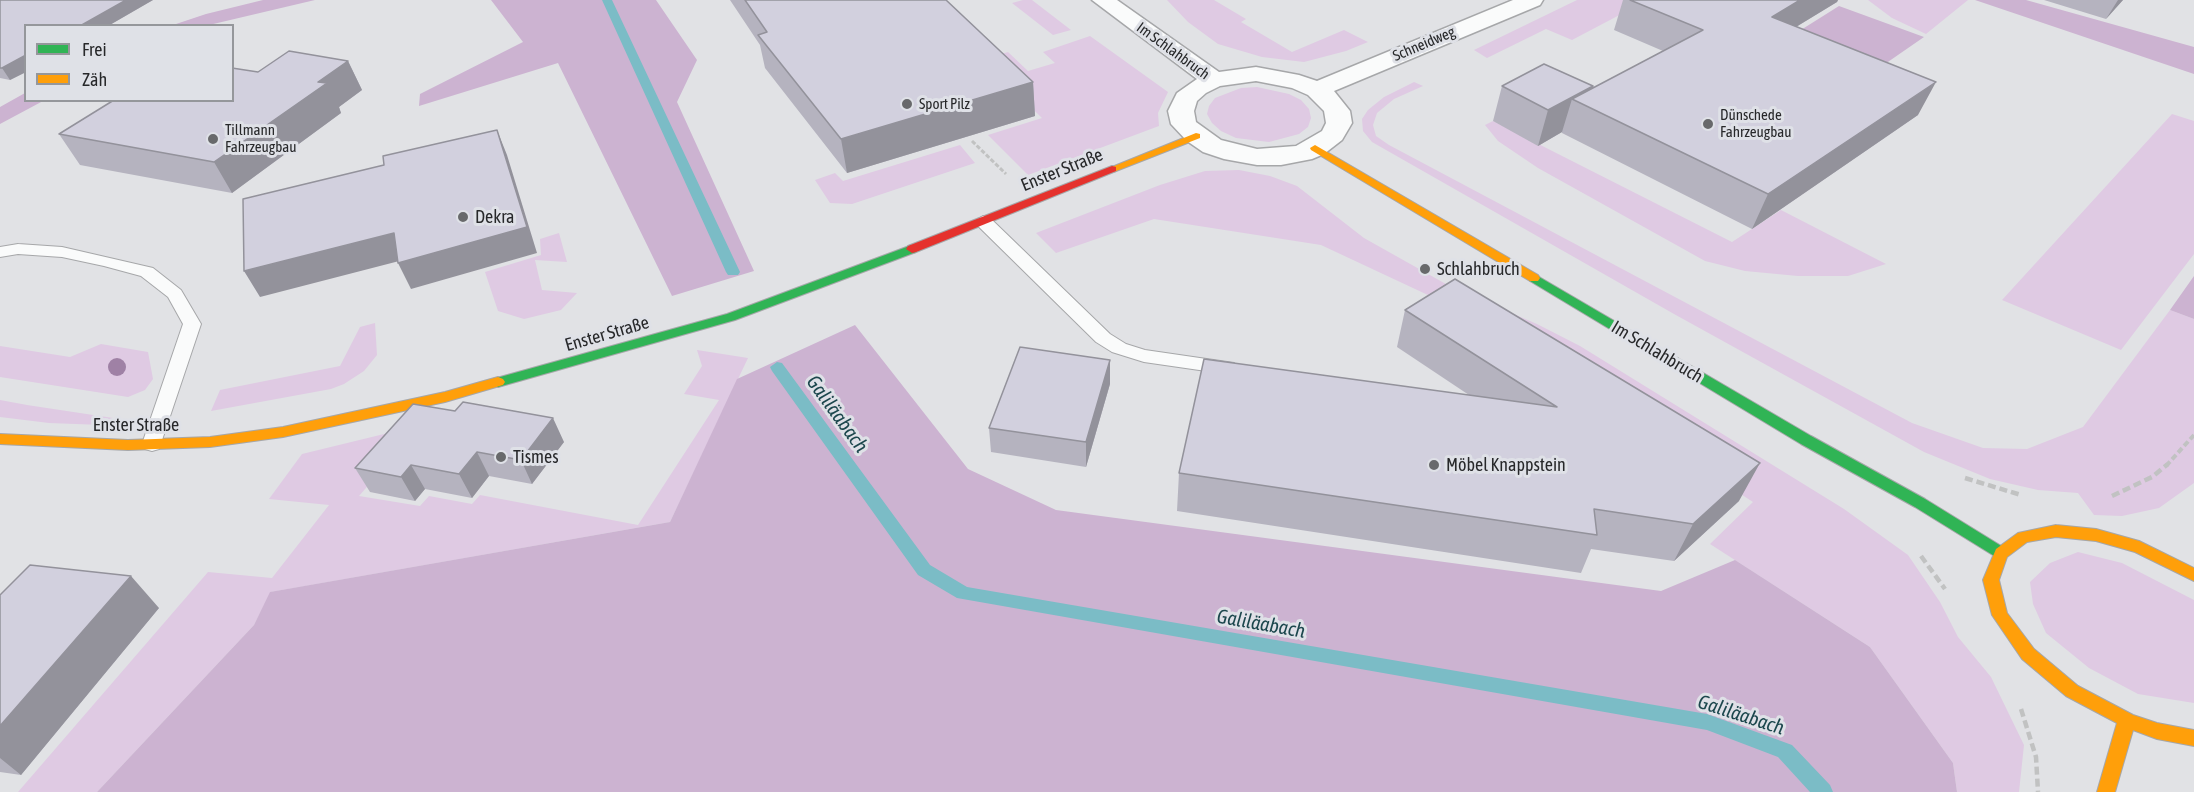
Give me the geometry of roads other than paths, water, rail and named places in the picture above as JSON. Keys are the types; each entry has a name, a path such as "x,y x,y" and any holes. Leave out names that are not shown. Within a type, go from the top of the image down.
{"street":[{"name":"Im Schlahbruch","path":"1103,0 1214,80"},
{"name":"Schneidweg","path":"1317,90 1532,0"},
{"path":"1234,75 1278,76 1317,90 1330,100 1337,111 1339,123 1333,135 1315,148 1281,157 1257,157 1222,150 1196,136 1184,124 1181,111 1186,98 1197,88 1214,80 1234,75"},
{"name":"Enster Straße","path":"0,439 152,444 210,442 283,432 445,397 731,317 834,280 1196,136"},
{"name":"Im Schlahbruch","path":"1315,148 1806,440 1920,503 2001,553"},
{"path":"2194,556 2189,571 2139,547 2096,535 2056,531 2023,537 2001,553 1991,580 2000,615 2028,654 2072,691 2127,720 2157,731 2194,738"},
{"path":"2106,792 2127,720"}],"lane":[{"path":"982,221 1103,338 1119,348 1144,356 1246,370"},
{"path":"0,252 18,249 62,252 106,261 147,272 175,294 192,324 152,444"}],"waterway":[{"name":"Galiläabach","path":"607,0 733,272"},
{"name":"Galiläabach","path":"777,367 924,570 963,593 1707,722 1785,751 1823,792"}],"place":[{"name":"Sport Pilz","path":"907,104"},
{"name":"Dünschede Fahrzeugbau","path":"1708,124"},
{"name":"Tillmann Fahrzeugbau","path":"213,139"},
{"name":"Dekra","path":"463,217"},
{"name":"Schlahbruch","path":"1425,269"},
{"name":"Tismes","path":"501,457"},
{"name":"Möbel Knappstein","path":"1434,465"}]}
